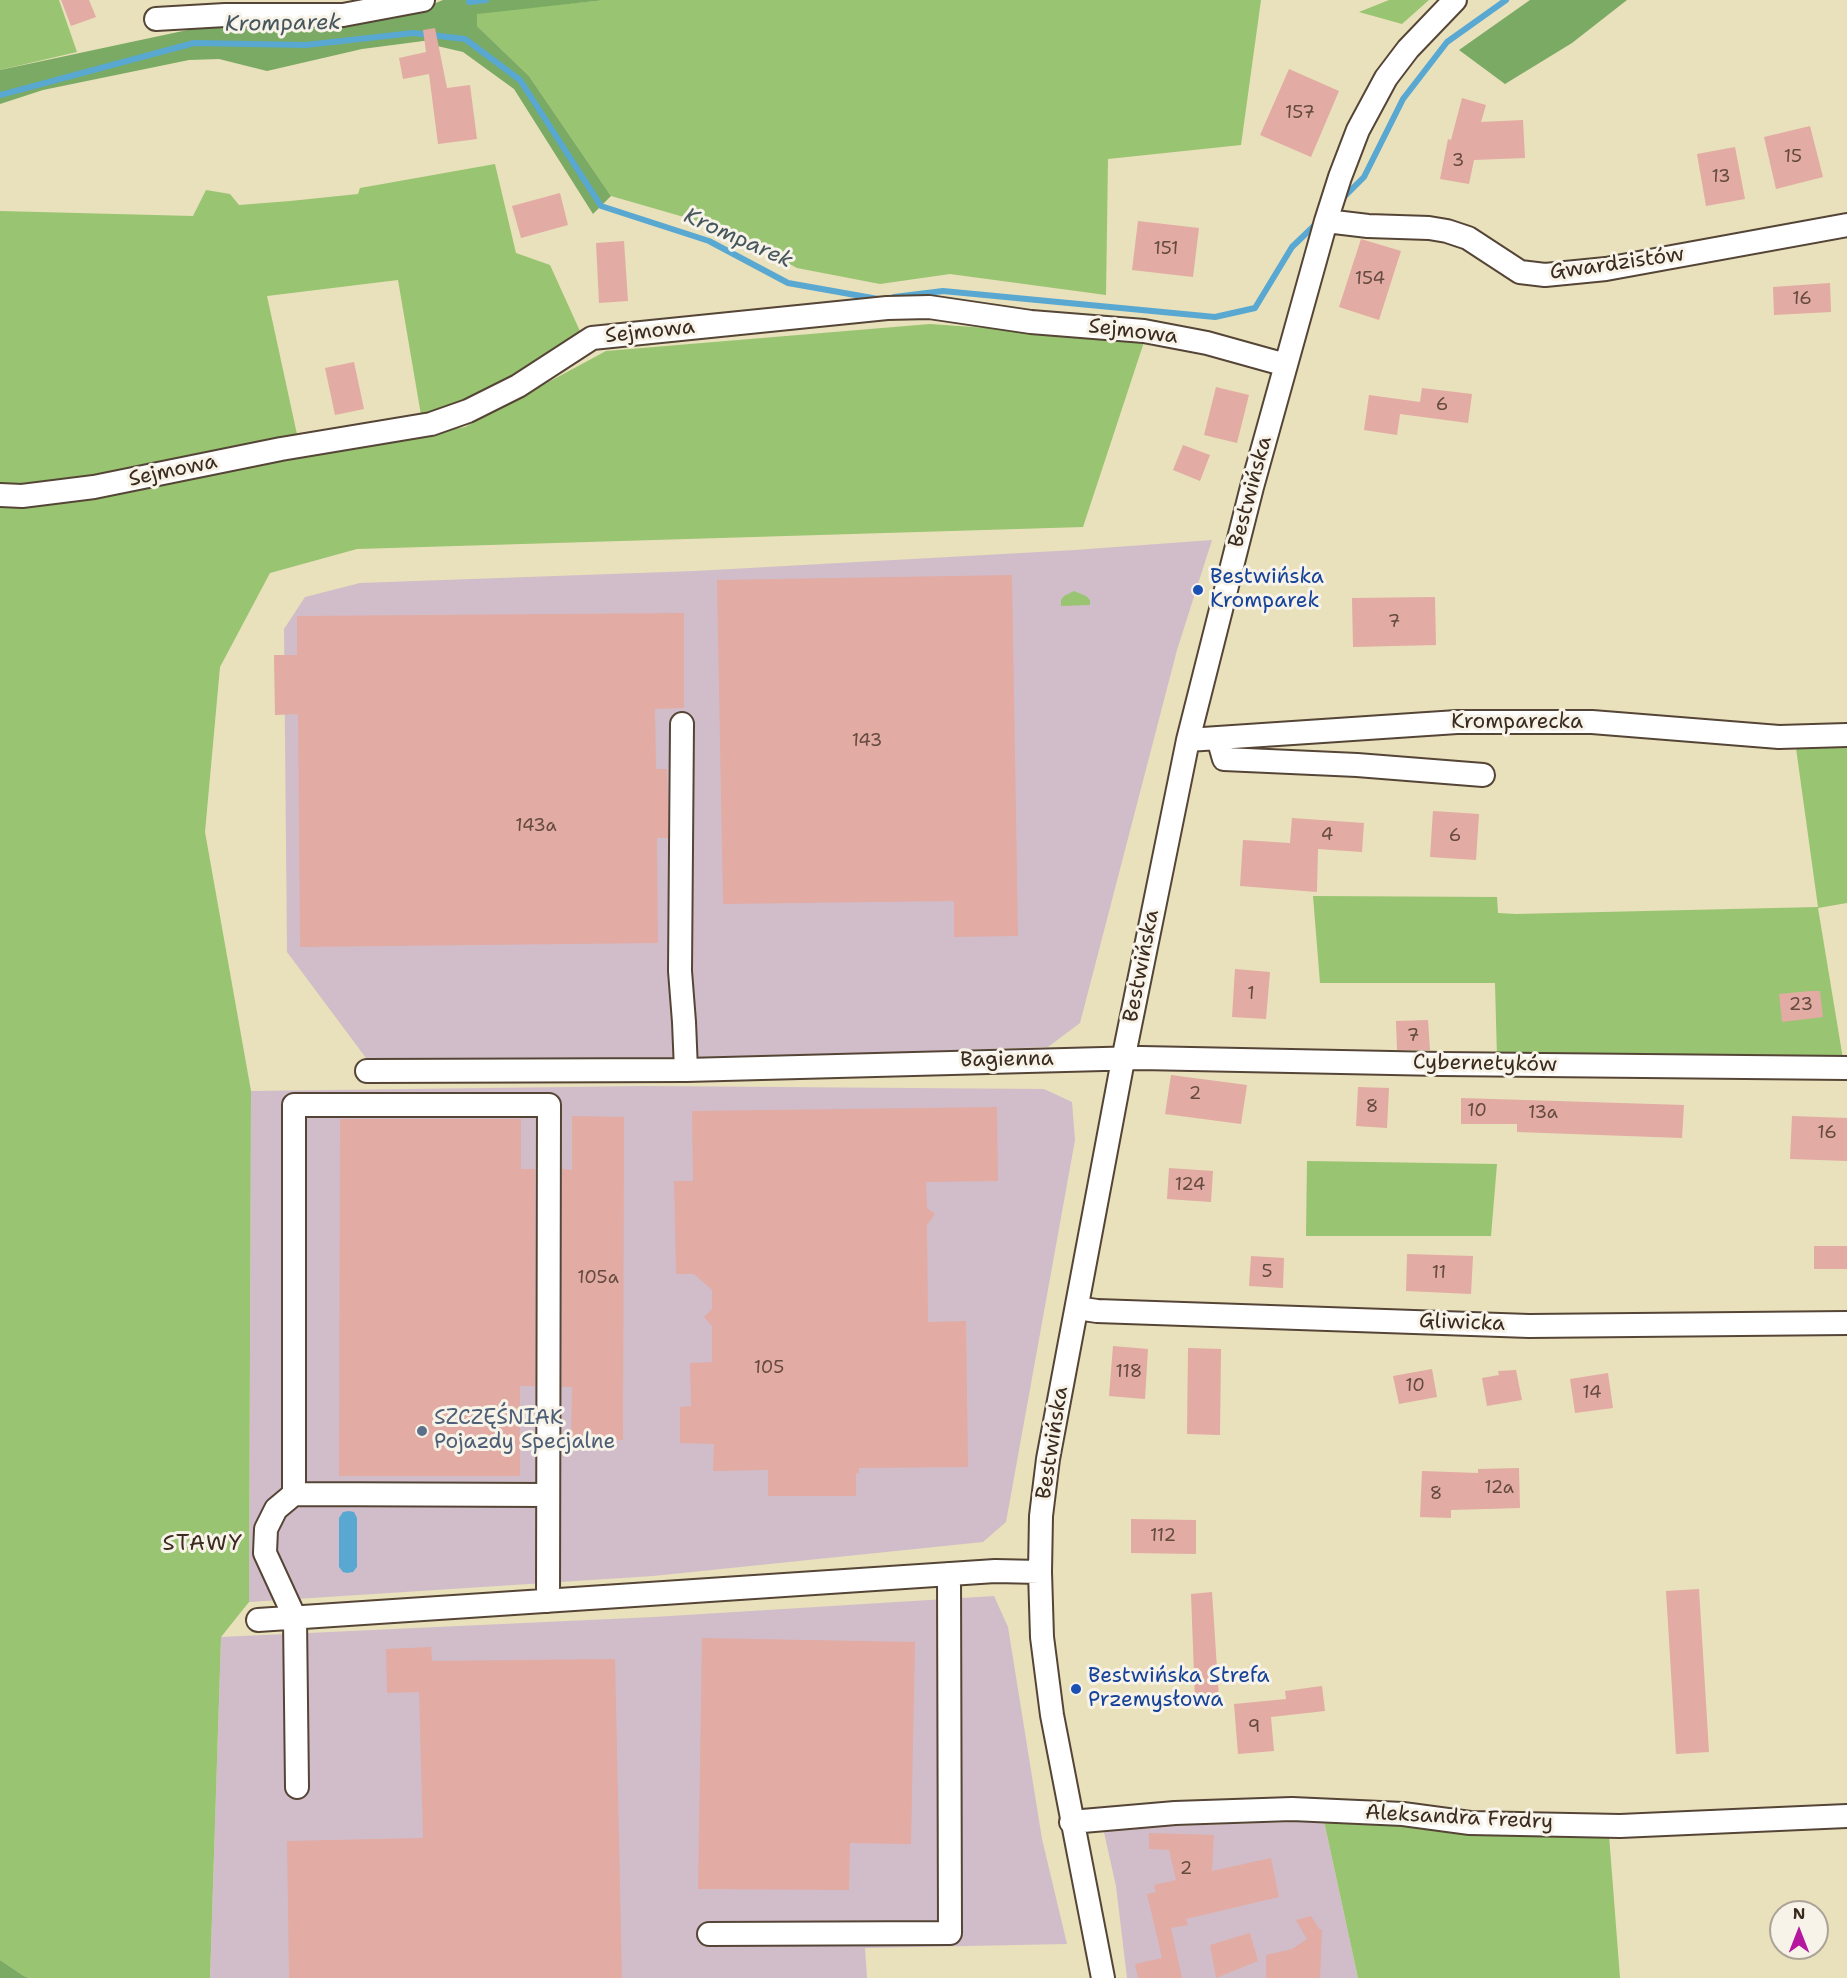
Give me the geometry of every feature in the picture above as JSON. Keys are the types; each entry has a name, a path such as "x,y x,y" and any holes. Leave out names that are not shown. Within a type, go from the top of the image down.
{"street":[{"path":"156,19 225,15 344,15 423,0"},
{"name":"Bestwińska","path":"1103,1978 1071,1822 1043,1648 1040,1572 1041,1516 1048,1459 1123,1060 1188,740 1246,510 1326,221 1340,177 1359,130 1386,78 1408,49 1455,0"},
{"name":"Gwardzistów","path":"1326,221 1447,231 1468,238 1520,272 1545,275 1606,269 1847,225"},
{"name":"Sejmowa","path":"0,495 22,496 94,487 281,449 431,424 468,411 518,386 592,338 887,308 929,307 1031,322 1144,331 1207,343 1286,365"},
{"name":"Kromparecka","path":"1188,740 1457,722 1592,722 1779,737 1847,735"},
{"path":"681,724 680,971 686,1070"},
{"path":"1218,738 1224,759 1357,765 1483,775"},
{"name":"Cybernetyków","path":"1123,1060 1141,1058 1430,1064 1847,1068"},
{"name":"Bagienna","path":"367,1071 686,1070 890,1063 1123,1060"},
{"path":"294,1494 294,1105 549,1105 548,1601"},
{"name":"Gliwicka","path":"1077,1308 1097,1311 1529,1326 1847,1323"},
{"path":"297,1787 295,1618 265,1552 266,1529 276,1509 294,1494 548,1495"},
{"path":"258,1620 995,1571 1040,1572"},
{"path":"709,1934 950,1933 949,1574"},
{"name":"Aleksandra Fredry","path":"1071,1822 1175,1813 1292,1809 1403,1814 1470,1823 1620,1826 1847,1816"}],"shaded area":[{"path":"1212,540 1177,650 1080,1023 1048,1047 676,1060 372,1066 287,952 284,629 305,597 360,583 695,571"},
{"path":"646,1086 1044,1089 1072,1102 1075,1140 1006,1522 983,1542 653,1576 249,1602 251,1091"},
{"path":"994,1596 1008,1627 1042,1839 1067,1944 865,1948 867,1978 210,1978 221,1637 654,1617"},
{"path":"1324,1821 1358,1978 1127,1978 1116,1886 1103,1828"}],"green space":[{"path":"0,0 59,0 77,52 0,70"},
{"path":"443,0 605,0 477,14 477,26 529,76 611,196 593,214 514,89 463,52 433,45 431,40 362,49 267,71 219,59 189,60 43,90 0,104 0,70 225,22 416,11"},
{"path":"605,0 1261,0 1241,145 1108,159 1106,295 950,274 880,284 797,268 722,228 611,196 529,76 477,26 477,13"},
{"path":"1389,0 1429,0 1402,24 1359,12"},
{"path":"1530,0 1627,0 1572,43 1505,84 1459,50"},
{"path":"495,164 516,253 550,265 584,340 523,376 422,421 398,280 267,296 298,439 103,479 0,487 0,211 193,216 206,190 230,194 239,205 290,201 358,194 360,188"},
{"path":"930,324 1145,339 1083,527 357,549 270,573 220,667 205,832 251,1091 249,1602 221,1637 210,1978 29,1978 24,1976 0,1960 0,508 28,508 465,427 606,351"},
{"path":"1074,591 1086,596 1090,600 1090,605 1061,606 1064,596"},
{"path":"1847,746 1847,903 1818,908 1843,1059 1497,1058 1495,983 1320,983 1313,896 1497,897 1498,913 1516,914 1818,907 1796,748"},
{"path":"1307,1161 1497,1164 1491,1236 1306,1236"},
{"path":"1324,1821 1405,1826 1476,1834 1609,1835 1620,1978 1358,1978"},
{"path":"0,1960 24,1976 29,1978 0,1978"}],"water":[{"path":"343,1512 354,1512 357,1518 357,1567 353,1572 347,1573 339,1567 339,1518"}],"building":[{"path":"61,0 89,0 96,17 71,26"},
{"path":"435,28 447,88 470,85 477,139 438,144 429,74 403,79 399,58 426,52 423,30"},
{"path":"1289,69 1339,91 1311,157 1260,135"},
{"path":"1462,98 1486,105 1481,122 1523,120 1525,158 1474,160 1469,184 1440,179 1448,139 1451,140"},
{"path":"1810,126 1823,177 1776,189 1764,137"},
{"path":"1735,147 1745,199 1706,206 1697,154"},
{"path":"560,193 568,225 521,238 512,206"},
{"path":"1138,221 1199,228 1193,277 1132,270"},
{"path":"1361,239 1401,251 1379,320 1339,307"},
{"path":"624,241 628,301 599,303 596,243"},
{"path":"1830,283 1831,312 1774,315 1773,287"},
{"path":"354,362 364,409 335,415 325,368"},
{"path":"1216,387 1249,395 1237,443 1204,435"},
{"path":"1422,388 1472,394 1468,423 1400,414 1397,435 1364,430 1369,395 1420,402"},
{"path":"1183,445 1210,455 1200,481 1173,470"},
{"path":"1012,575 1018,936 954,937 954,901 723,904 717,580"},
{"path":"1435,597 1436,645 1353,647 1352,598"},
{"path":"684,613 684,708 655,709 656,769 667,769 668,802 668,838 657,838 658,943 300,947 298,714 275,715 274,655 297,655 297,616"},
{"path":"1433,811 1479,814 1476,860 1430,857"},
{"path":"1292,818 1364,823 1362,852 1318,849 1317,892 1240,886 1243,840 1290,843"},
{"path":"1235,969 1270,972 1266,1019 1232,1017"},
{"path":"1820,991 1823,1017 1782,1022 1779,994"},
{"path":"1428,1020 1430,1050 1397,1050 1396,1021"},
{"path":"1171,1075 1247,1085 1241,1124 1165,1114"},
{"path":"1358,1087 1389,1088 1387,1128 1356,1126"},
{"path":"1461,1098 1684,1105 1682,1138 1517,1132 1517,1124 1461,1124"},
{"path":"997,1107 998,1181 926,1182 927,1208 935,1214 927,1225 928,1322 966,1321 968,1467 859,1468 859,1474 856,1473 856,1496 768,1496 768,1470 713,1471 714,1444 680,1443 680,1407 691,1406 690,1363 712,1362 712,1326 704,1317 712,1309 712,1290 694,1274 676,1274 674,1181 693,1181 692,1111"},
{"path":"572,1116 624,1117 623,1440 571,1440 572,1387 562,1387 562,1169 572,1170"},
{"path":"1792,1116 1847,1118 1847,1161 1790,1159"},
{"path":"340,1119 521,1119 521,1169 535,1169 535,1386 520,1386 520,1476 339,1476"},
{"path":"1169,1168 1213,1171 1211,1202 1167,1199"},
{"path":"1814,1246 1847,1246 1847,1269 1814,1269"},
{"path":"1407,1254 1473,1256 1471,1294 1406,1291"},
{"path":"1251,1256 1284,1258 1283,1288 1249,1286"},
{"path":"1113,1346 1148,1349 1145,1399 1109,1396"},
{"path":"1188,1348 1221,1349 1220,1435 1187,1434"},
{"path":"1432,1369 1437,1397 1399,1404 1393,1376"},
{"path":"1516,1370 1522,1400 1487,1406 1482,1378 1499,1375 1498,1371"},
{"path":"1608,1373 1613,1408 1575,1413 1570,1379"},
{"path":"1519,1468 1520,1508 1451,1510 1451,1518 1420,1517 1422,1471 1478,1473 1478,1469"},
{"path":"1131,1519 1196,1520 1196,1554 1131,1553"},
{"path":"1699,1589 1709,1752 1676,1754 1666,1591"},
{"path":"1212,1592 1219,1699 1195,1700 1191,1594"},
{"path":"702,1638 915,1642 911,1844 850,1843 849,1890 698,1889"},
{"path":"431,1647 432,1661 615,1659 622,1978 289,1978 287,1841 423,1838 419,1692 387,1693 386,1649"},
{"path":"1322,1686 1325,1711 1271,1717 1274,1751 1238,1754 1234,1704 1286,1699 1285,1691"},
{"path":"1149,1833 1214,1835 1212,1871 1271,1858 1279,1897 1186,1919 1188,1925 1171,1928 1182,1978 1138,1978 1135,1964 1162,1958 1147,1894 1156,1892 1154,1885 1176,1880 1169,1850 1149,1849"},
{"path":"1311,1916 1320,1930 1322,1929 1320,1978 1266,1978 1266,1955 1292,1949 1307,1939 1296,1920"},
{"path":"1250,1933 1258,1961 1216,1978 1210,1945"}],"waterway":[{"path":"469,2 486,0"},
{"name":"Kromparek","path":"1342,199 1364,177 1403,99 1447,42 1506,0"},
{"name":"Kromparek","path":"0,95 194,43 306,45 413,33 465,39 520,80 601,206 709,241 788,283 878,299"},
{"name":"Kromparek","path":"894,297 943,291 1215,317 1255,308 1292,247 1317,223"}],"place":[{"name":"Bestwińska Kromparek","path":"1198,590"},
{"name":"SZCZĘŚNIAK Pojazdy Specjalne","path":"422,1431"},
{"name":"Bestwińska Strefa Przemysłowa","path":"1076,1689"}],"district":[{"name":"STAWY","path":"203,1544"}]}
